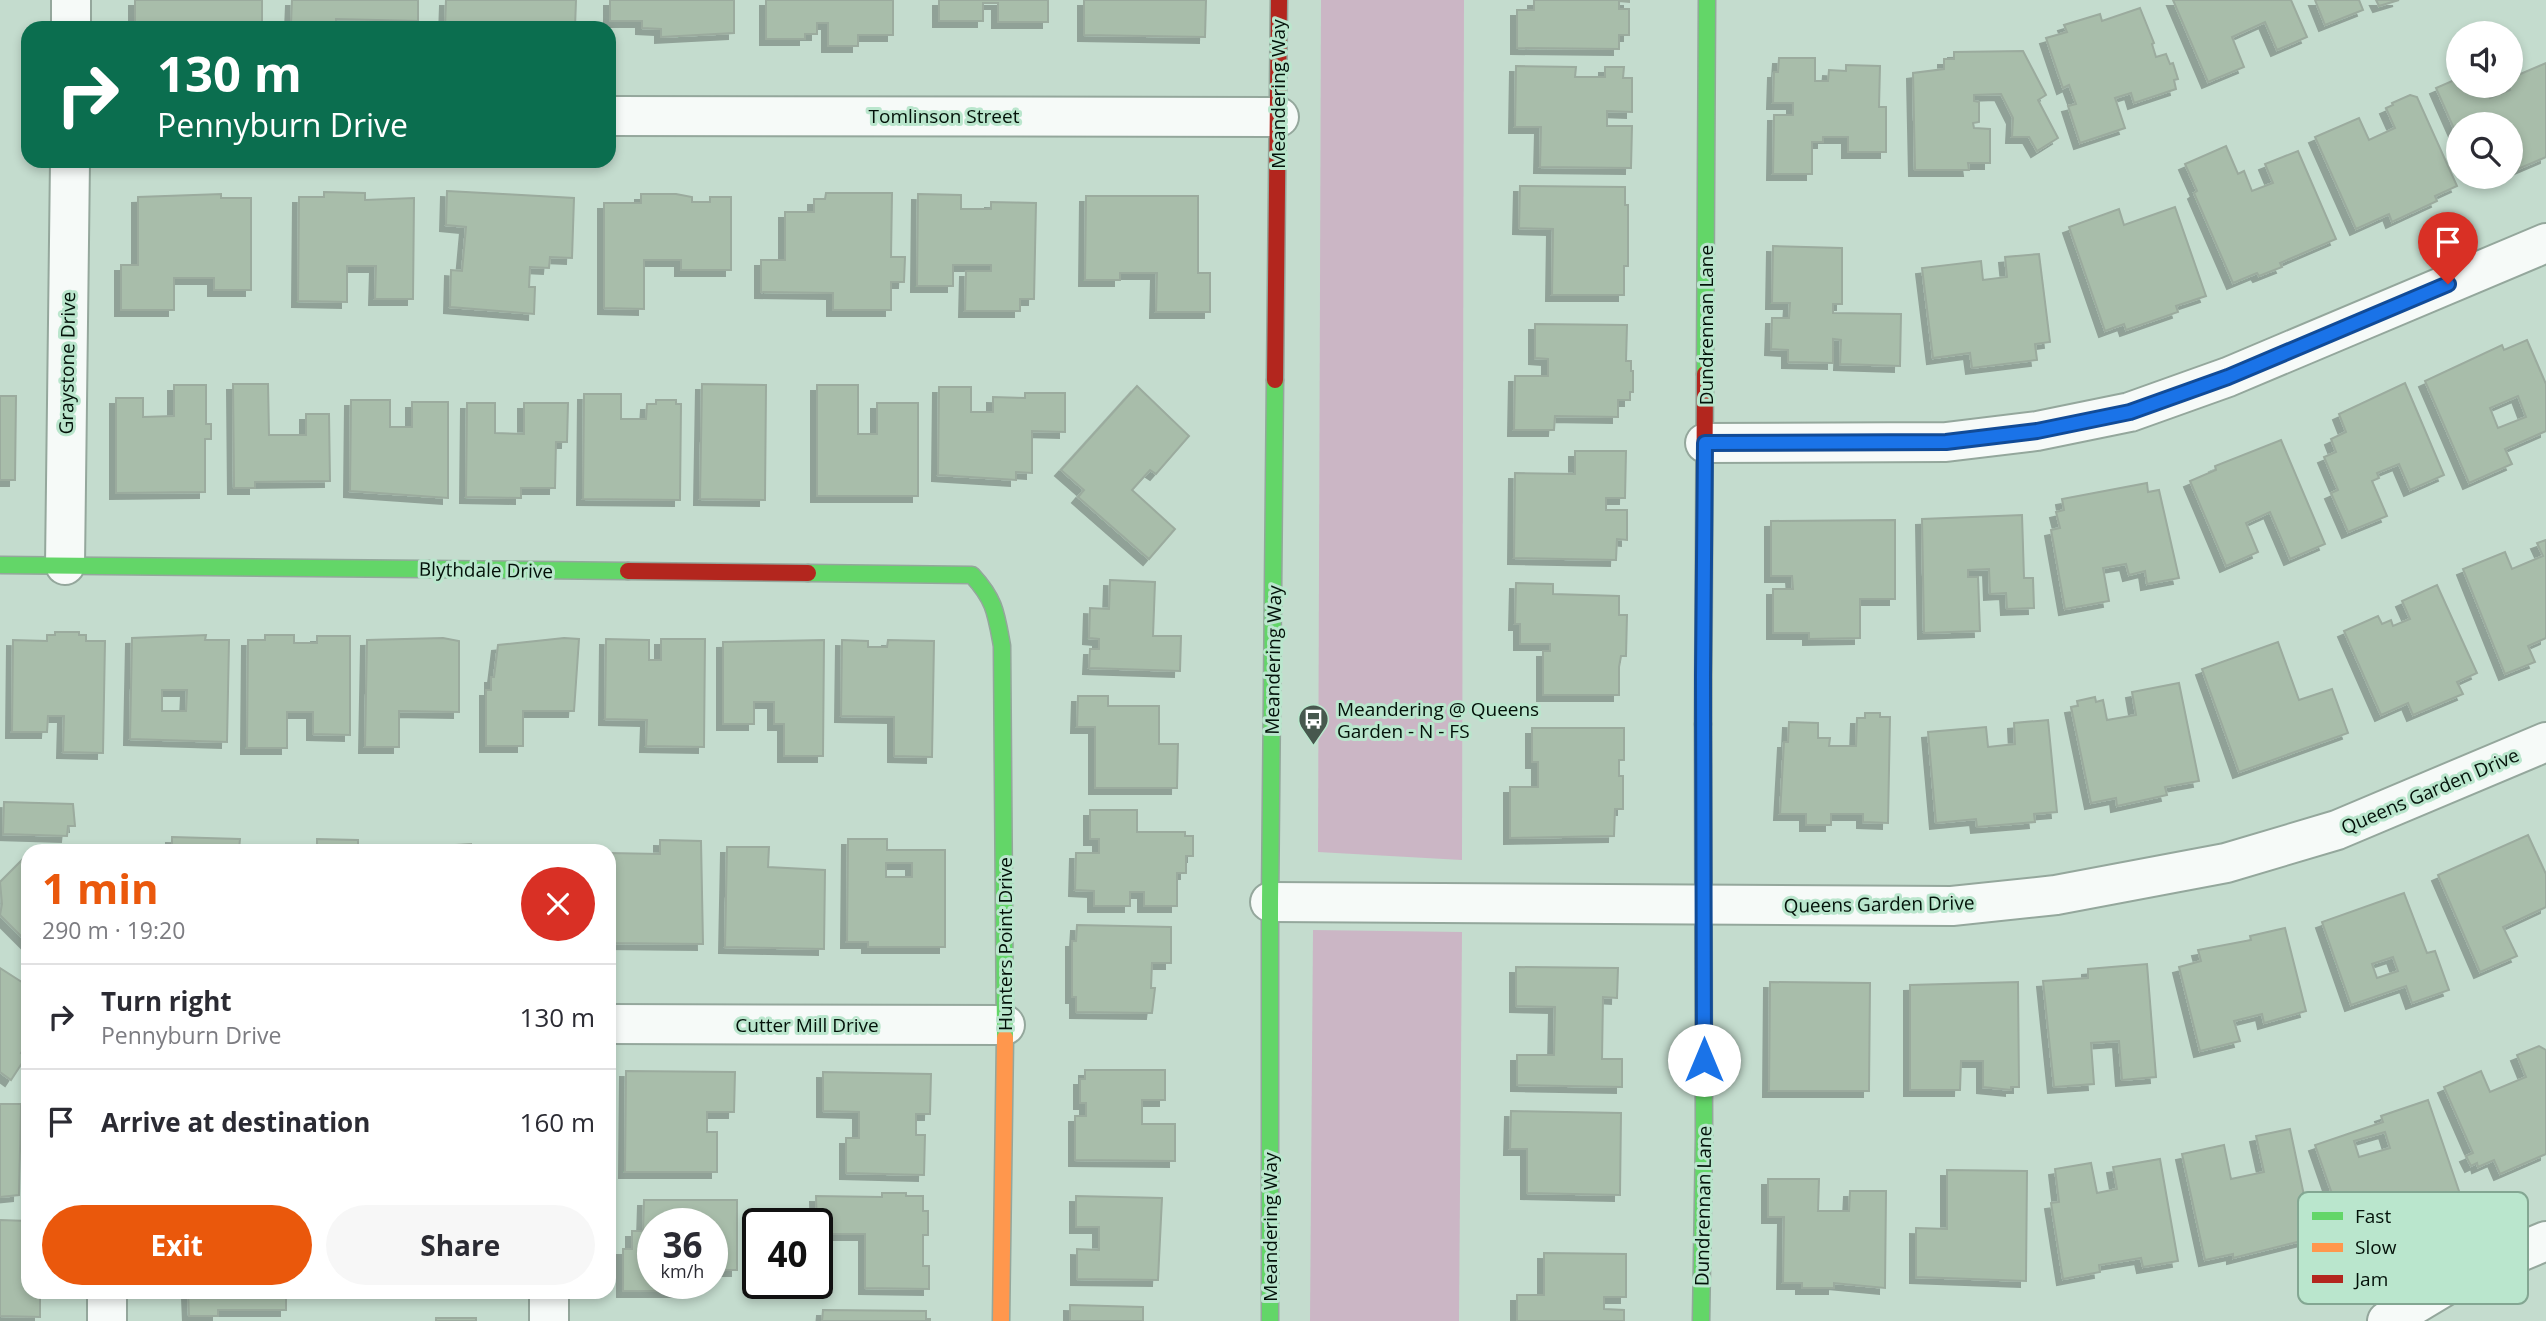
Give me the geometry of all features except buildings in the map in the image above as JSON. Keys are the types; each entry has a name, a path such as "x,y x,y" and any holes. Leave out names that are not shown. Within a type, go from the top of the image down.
{"street":[{"path":"71,21 72,0"},
{"name":"Meandering Way","path":"1270,1321 1270,902 1279,0"},
{"name":"Dundrennan Lane","path":"1701,1321 1705,904 1703,676 1707,0"},
{"name":"Tomlinson Street","path":"616,116 1279,117"},
{"name":"Graystone Drive","path":"65,565 70,168"},
{"path":"1705,443 1946,442 2037,431 2130,412 2228,377 2546,243"},
{"name":"Blythdale Drive","path":"0,565 972,575"},
{"name":"Hunters Point Drive","path":"972,575 988,592 998,617 1002,646 1005,1025 1001,1321"},
{"name":"Queens Garden Drive","path":"1270,902 1952,906 2056,895 2226,863 2337,830 2546,742"},
{"name":"Cutter Mill Drive","path":"616,1024 1005,1025"},
{"path":"2528,1248 2546,1241"},
{"path":"107,1299 107,1321"},
{"path":"549,1299 549,1321"},
{"path":"2387,1321 2415,1304"}],"shaded area":[{"path":"1321,0 1464,0 1462,860 1318,852"},
{"path":"1313,930 1462,932 1459,1321 1310,1321"}],"traffic: fast":[{"path":"1705,374 1707,0"},
{"path":"1270,1321 1270,902 1275,380"},
{"path":"0,565 628,571"},
{"path":"808,573 972,575 986,592 993,608 1002,646 1005,1038"},
{"path":"1701,1321 1704,1138 1703,724"}],"traffic: slow":[{"path":"1001,1321 1005,1038"}],"traffic: jam":[{"path":"1275,380 1279,0"},
{"path":"1703,724 1705,374"},
{"path":"628,571 808,573"}],"place":[{"name":"Meandering @ Queens Garden - N - FS","path":"1314,747"}],"route":[{"path":"1704,1060 1705,443 1946,442 2037,431 2130,412 2228,377 2448,284"}]}
